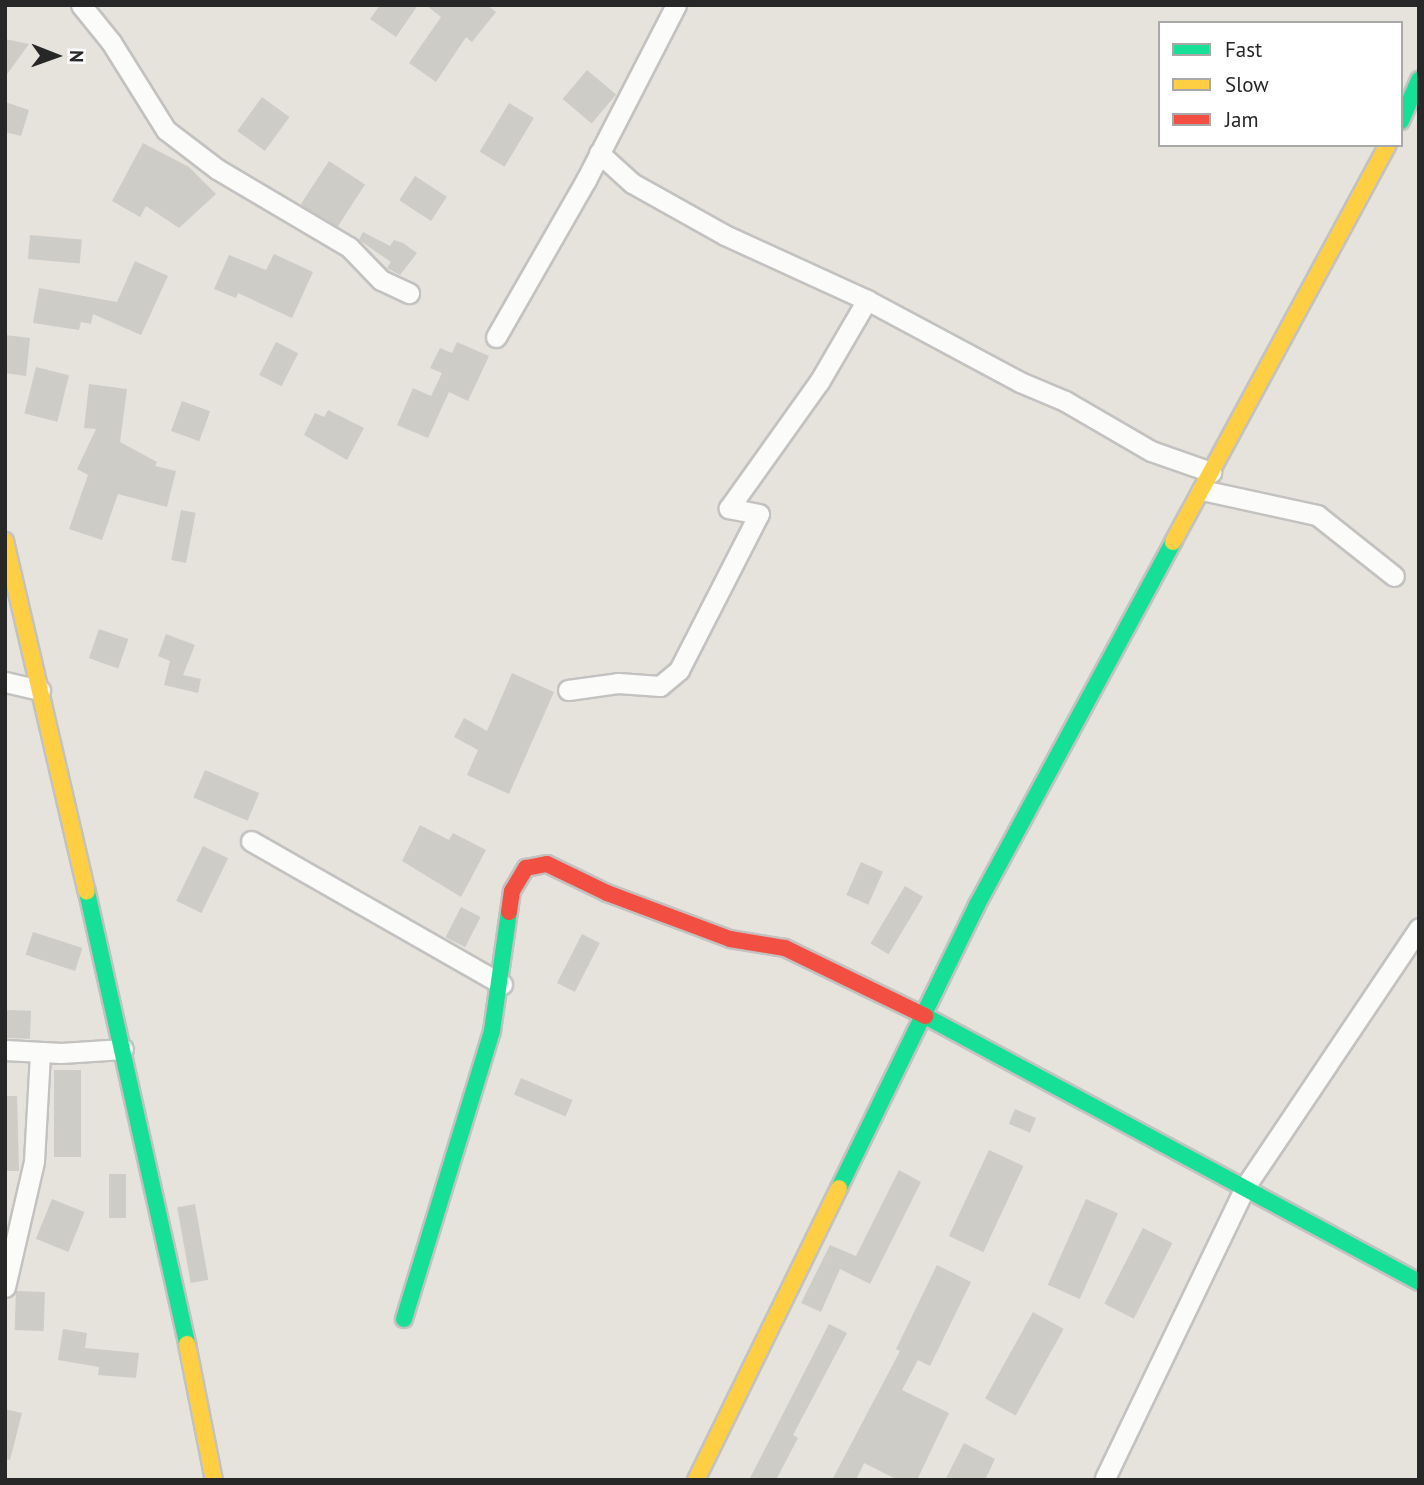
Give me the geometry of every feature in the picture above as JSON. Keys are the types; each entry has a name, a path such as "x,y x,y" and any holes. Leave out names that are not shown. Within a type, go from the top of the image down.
{"street":[{"path":"81,5 111,42 166,130 217,169 349,247 381,280 409,293"},
{"path":"496,337 599,153 676,5"},
{"path":"1403,116 1419,80"},
{"path":"696,1480 977,905 1387,147"},
{"path":"599,153 632,183 725,235 867,300 1020,382 1065,401 1206,481 1317,515 1394,576"},
{"path":"568,690 618,682 660,686 679,670 760,514 729,508 813,392 867,300"},
{"path":"5,541 160,1205 214,1480"},
{"path":"5,682 40,690"},
{"path":"251,841 502,984"},
{"path":"404,1319 502,984 512,891 526,868 547,864 607,893 730,939 785,948 923,1015 1111,1120 1245,1187 1419,1282"},
{"path":"1105,1478 1245,1187 1419,928"},
{"path":"5,1050 40,1052 123,1049"},
{"path":"5,1287 34,1161 40,1052"}],"building":[{"path":"380,5 418,5 396,37 370,19"},
{"path":"426,5 487,5 496,12 472,42 466,37 436,82 409,63 441,17"},
{"path":"5,39 29,44 5,77"},
{"path":"587,70 616,94 592,124 563,99"},
{"path":"262,97 290,117 265,151 237,131"},
{"path":"5,102 29,110 21,136 5,132"},
{"path":"509,103 534,118 505,167 480,152"},
{"path":"143,143 189,167 216,194 179,228 146,206 140,217 112,201"},
{"path":"329,161 365,184 337,228 301,205"},
{"path":"415,176 447,197 431,221 399,200"},
{"path":"363,232 390,246 394,240 403,243 417,253 400,275 387,268 391,262 359,240"},
{"path":"30,235 82,240 80,263 28,259"},
{"path":"274,254 313,272 292,318 238,293 236,298 214,289 229,255 266,270"},
{"path":"135,261 168,276 141,335 93,314 91,324 81,322 79,330 33,323 39,288 117,302"},
{"path":"5,335 30,338 26,376 5,373"},
{"path":"276,342 298,353 281,386 259,375"},
{"path":"457,342 489,356 468,401 449,392 428,438 397,425 413,388 431,396 442,373 430,368 440,348 452,353"},
{"path":"36,367 69,375 57,422 24,414"},
{"path":"89,384 127,389 120,442 157,462 155,466 176,471 167,507 118,494 102,540 69,529 88,475 77,469 96,429 84,428"},
{"path":"182,401 210,411 199,441 171,431"},
{"path":"328,410 364,428 347,460 304,435 315,413 324,417"},
{"path":"181,510 196,513 186,563 171,560"},
{"path":"99,629 128,639 118,668 89,658"},
{"path":"166,634 195,645 183,675 201,679 198,693 164,685 170,661 158,656"},
{"path":"512,673 554,692 509,794 467,775 478,750 454,737 464,718 487,731"},
{"path":"205,770 259,793 248,821 193,798"},
{"path":"420,825 449,840 453,833 486,850 461,897 402,861"},
{"path":"203,846 228,858 201,913 176,901"},
{"path":"861,862 883,872 868,905 846,895"},
{"path":"905,886 923,897 888,954 870,943"},
{"path":"461,907 481,917 465,947 446,937"},
{"path":"33,932 82,948 75,971 26,955"},
{"path":"582,934 600,943 575,992 557,983"},
{"path":"6,1010 31,1011 30,1039 5,1038"},
{"path":"54,1070 81,1070 81,1157 54,1157"},
{"path":"521,1078 573,1100 566,1116 514,1095"},
{"path":"5,1096 17,1096 19,1171 5,1171"},
{"path":"1015,1109 1036,1118 1030,1133 1009,1124"},
{"path":"989,1150 1023,1166 983,1252 949,1236"},
{"path":"899,1170 921,1182 870,1284 840,1269 821,1312 801,1303 830,1245 856,1256"},
{"path":"109,1174 126,1174 126,1218 109,1218"},
{"path":"52,1199 84,1212 68,1252 36,1239"},
{"path":"1086,1199 1118,1213 1080,1299 1048,1285"},
{"path":"195,1204 208,1280 191,1283 177,1207"},
{"path":"1143,1228 1172,1243 1134,1319 1104,1304"},
{"path":"937,1265 971,1282 930,1366 918,1360 902,1390 949,1413 917,1480 898,1480 864,1463 856,1480 832,1480 900,1351 896,1349"},
{"path":"16,1291 45,1292 44,1331 15,1330"},
{"path":"1033,1312 1064,1329 1016,1416 985,1399"},
{"path":"829,1324 847,1333 793,1435 798,1438 776,1480 749,1480"},
{"path":"63,1329 87,1333 85,1348 139,1353 136,1378 98,1375 99,1367 58,1360"},
{"path":"5,1409 22,1413 10,1460 5,1459"},
{"path":"964,1443 995,1459 985,1480 945,1480"}],"traffic: fast":[{"path":"1403,116 1419,80"},
{"path":"839,1188 977,905 1173,542"},
{"path":"87,892 187,1344"},
{"path":"404,1319 492,1031 509,912"},
{"path":"925,1016 1419,1282"}],"traffic: slow":[{"path":"1173,542 1387,147"},
{"path":"5,541 87,892"},
{"path":"696,1480 839,1188"},
{"path":"187,1344 214,1480"}],"traffic: jam":[{"path":"509,912 512,891 526,868 547,864 607,893 730,939 785,948 925,1016"}]}
